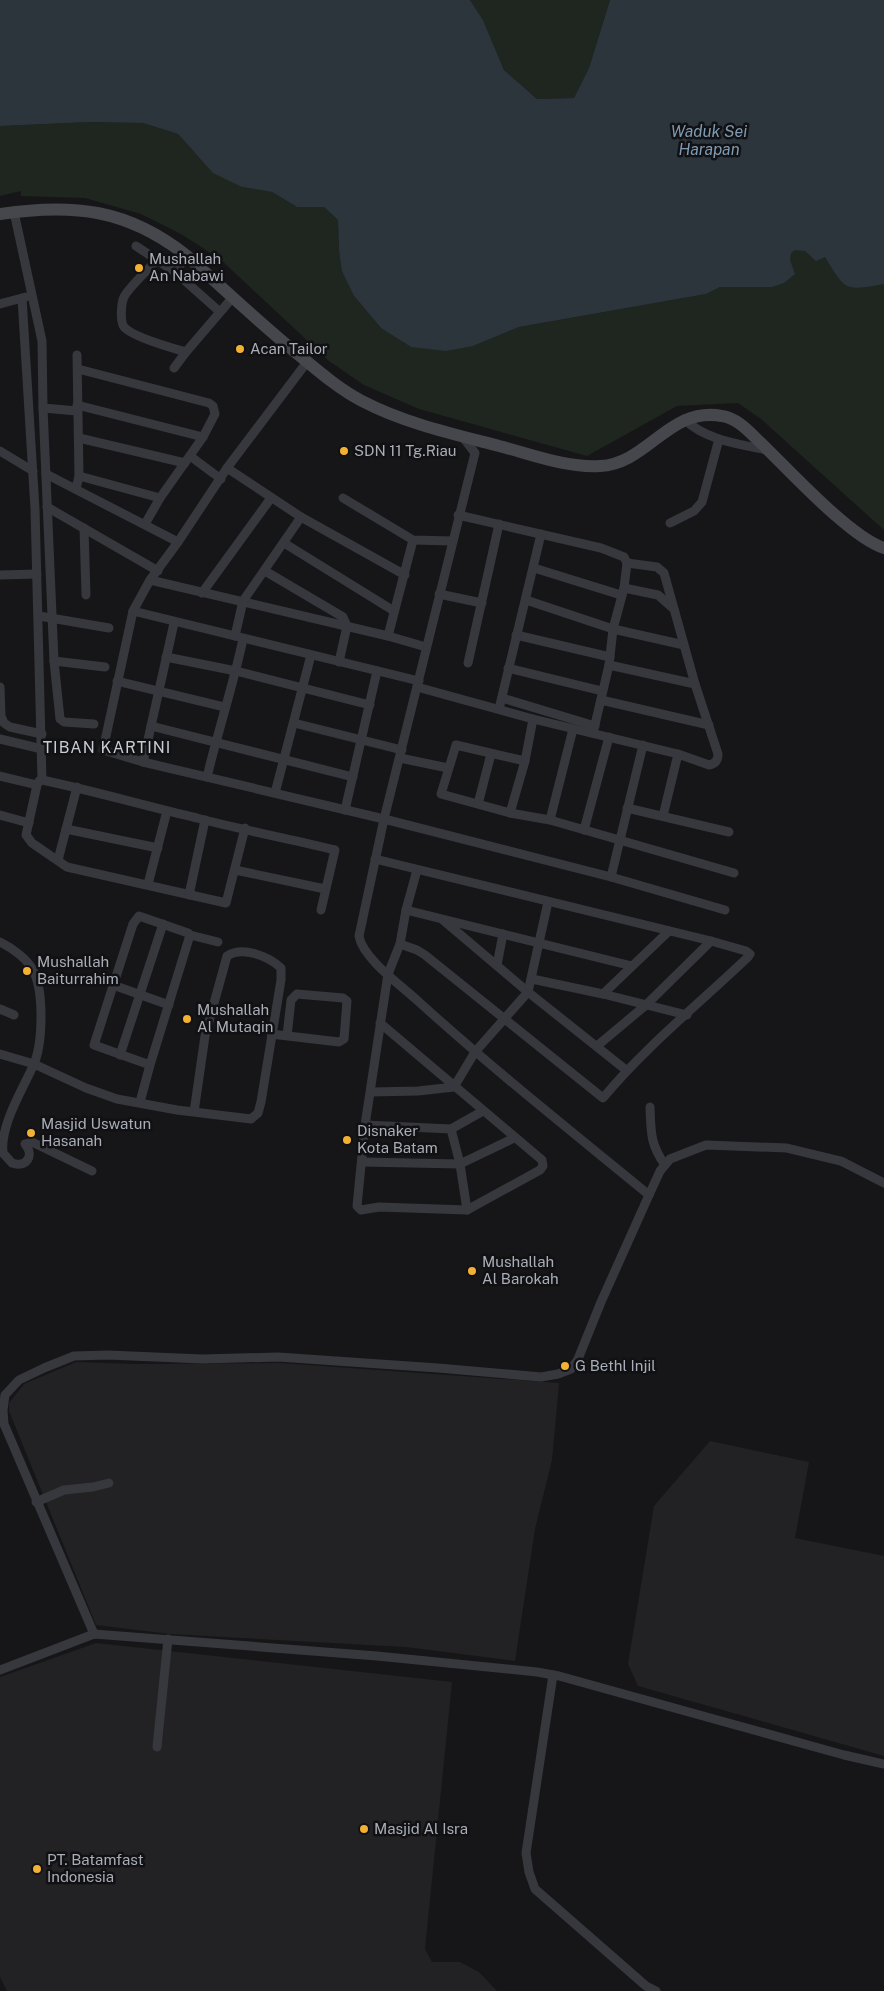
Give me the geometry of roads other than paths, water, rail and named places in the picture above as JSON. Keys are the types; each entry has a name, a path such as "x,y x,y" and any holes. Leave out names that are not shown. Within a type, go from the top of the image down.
{"main road":[{"path":"0,214 42,209 73,209 122,218 158,236 187,256 277,338 342,390 370,405 494,445 572,464 602,466 616,463 629,457 684,419 710,415 724,416 747,430 834,514 868,541 884,548"}],"street":[{"path":"14,212 42,341 43,408 54,661 61,721 94,724"},
{"path":"136,246 174,272 220,312"},
{"path":"174,272 187,256"},
{"path":"158,260 125,295 122,306 122,324 125,328 141,336 186,352"},
{"path":"0,304 33,295"},
{"path":"174,368 233,297"},
{"path":"22,298 33,471 42,734 40,783 26,835 28,840 67,867 226,903 245,828"},
{"path":"76,490 79,476 77,355"},
{"path":"307,362 227,468 178,542 150,580 133,611 116,681 103,750 143,762 384,819 611,877 726,910"},
{"path":"78,369 209,403 213,406 215,414 203,437 160,498 145,524"},
{"path":"43,408 77,408 203,437"},
{"path":"684,419 694,428 719,439 768,450"},
{"path":"462,436 475,453"},
{"path":"79,438 187,460 220,479"},
{"path":"670,523 689,514 702,502 719,439"},
{"path":"475,453 494,445"},
{"path":"0,451 33,471"},
{"path":"475,453 458,515 384,819 359,936 361,945 388,974 475,1052 649,1195"},
{"path":"227,468 301,517 405,575"},
{"path":"46,474 178,542"},
{"path":"79,476 160,498"},
{"path":"202,593 270,498"},
{"path":"343,498 413,540 452,542"},
{"path":"47,507 158,571"},
{"path":"458,515 614,552 624,557 627,563 622,592 613,628 609,661 594,730"},
{"path":"207,777 236,671 243,602 301,517"},
{"path":"468,663 499,524"},
{"path":"84,528 86,595"},
{"path":"499,709 541,534"},
{"path":"388,636 413,540"},
{"path":"284,543 394,611"},
{"path":"502,698 594,730 608,737 678,754 709,765 716,762 718,754 695,684 664,572 657,567 627,563"},
{"path":"534,568 622,592 658,595 671,605 675,612"},
{"path":"265,571 343,617 347,626 339,662"},
{"path":"0,575 37,574"},
{"path":"150,580 347,626 426,647"},
{"path":"439,594 482,603"},
{"path":"526,600 613,628 684,645"},
{"path":"133,611 377,671 533,719 573,729 594,730"},
{"path":"39,616 109,628"},
{"path":"143,762 174,622"},
{"path":"516,635 695,684"},
{"path":"275,793 311,655"},
{"path":"166,657 236,671 370,705"},
{"path":"54,661 105,667"},
{"path":"508,668 602,696 709,724"},
{"path":"345,810 377,671"},
{"path":"116,681 225,707"},
{"path":"0,687 1,716 4,723 10,727 42,734"},
{"path":"510,813 525,761 533,719"},
{"path":"294,723 362,740 448,768"},
{"path":"152,726 285,758 353,777"},
{"path":"550,820 573,729"},
{"path":"584,830 608,737"},
{"path":"0,739 42,749"},
{"path":"525,761 456,745 441,794 510,813 550,820 734,873"},
{"path":"611,877 643,745"},
{"path":"478,804 492,754"},
{"path":"662,816 678,754"},
{"path":"0,776 77,788 335,850 321,910"},
{"path":"58,860 77,788"},
{"path":"627,808 729,832"},
{"path":"148,884 168,811"},
{"path":"0,815 29,823"},
{"path":"189,895 205,820"},
{"path":"66,829 158,848"},
{"path":"375,859 669,931 746,951 750,954 748,958 626,1070 603,1098 425,955 400,944"},
{"path":"235,870 325,890"},
{"path":"380,1023 542,1160 543,1166 540,1170 467,1210 378,1208 361,1210 357,1206 366,1125 380,1023 388,974 400,944 406,910 417,870"},
{"path":"454,1087 475,1052 528,992 548,902"},
{"path":"406,910 632,966"},
{"path":"150,1065 94,1045 135,918 139,916 190,935 218,942"},
{"path":"443,920 528,992 626,1070"},
{"path":"120,1055 163,924"},
{"path":"603,994 669,931"},
{"path":"497,966 503,934"},
{"path":"140,1102 190,935"},
{"path":"0,942 27,961 34,972 41,1011 40,1035 34,1064 3,1128 2,1153 12,1163 23,1164 28,1162 30,1153 25,1144 32,1142 92,1171"},
{"path":"597,1046 646,1005 711,942"},
{"path":"0,1054 34,1064 117,1098 194,1112 251,1119 258,1113 281,980 281,968 270,960 250,952 234,952 227,956 205,1036 194,1112"},
{"path":"532,980 603,994 687,1015"},
{"path":"113,985 169,1005"},
{"path":"271,1034 287,1036 342,1041 344,1039 347,1001 343,998 297,994 291,1000 287,1036"},
{"path":"0,1009 14,1015"},
{"path":"371,1092 418,1091 454,1087"},
{"path":"650,1107 651,1138 656,1152 665,1165"},
{"path":"366,1125 451,1129 484,1111"},
{"path":"451,1129 460,1164 467,1210"},
{"path":"362,1162 460,1164 514,1138"},
{"path":"94,1634 4,1424 5,1395 18,1380 74,1356 202,1359 278,1357 438,1368 541,1378 571,1369 578,1359 601,1302 649,1195 670,1159 706,1145 788,1148 841,1161 884,1183"},
{"path":"36,1502 64,1490 109,1483"},
{"path":"0,1670 94,1634 377,1656 553,1675 844,1755 884,1764"},
{"path":"157,1747 168,1640"},
{"path":"553,1675 526,1853 529,1872 536,1889 646,1986 656,1991"}],"water":[{"name":"Waduk Sei Harapan","path":"0,0 470,0 483,20 504,70 537,99 574,98 589,68 610,0 884,0 884,284 861,288 847,286 837,277 825,257 816,261 805,251 795,250 791,253 790,260 795,274 784,283 772,287 720,287 706,294 519,327 473,346 446,351 411,347 381,328 354,296 342,271 338,220 324,207 297,207 272,192 242,187 213,173 178,134 143,123 90,122 0,126"}],"place":[{"name":"Mushallah An Nabawi","path":"139,268"},
{"name":"Acan Tailor","path":"240,349"},
{"name":"SDN 11 Tg.Riau","path":"344,451"},
{"name":"Mushallah Baiturrahim","path":"27,971"},
{"name":"Mushallah Al Mutaqin","path":"187,1019"},
{"name":"Masjid Uswatun Hasanah","path":"31,1133"},
{"name":"Disnaker Kota Batam","path":"347,1140"},
{"name":"Mushallah Al Barokah","path":"472,1271"},
{"name":"G Bethl Injil","path":"565,1366"},
{"name":"Masjid Al Isra","path":"364,1829"},
{"name":"PT. Batamfast Indonesia","path":"37,1869"}],"district":[{"name":"TIBAN KARTINI","path":"107,747"}]}
